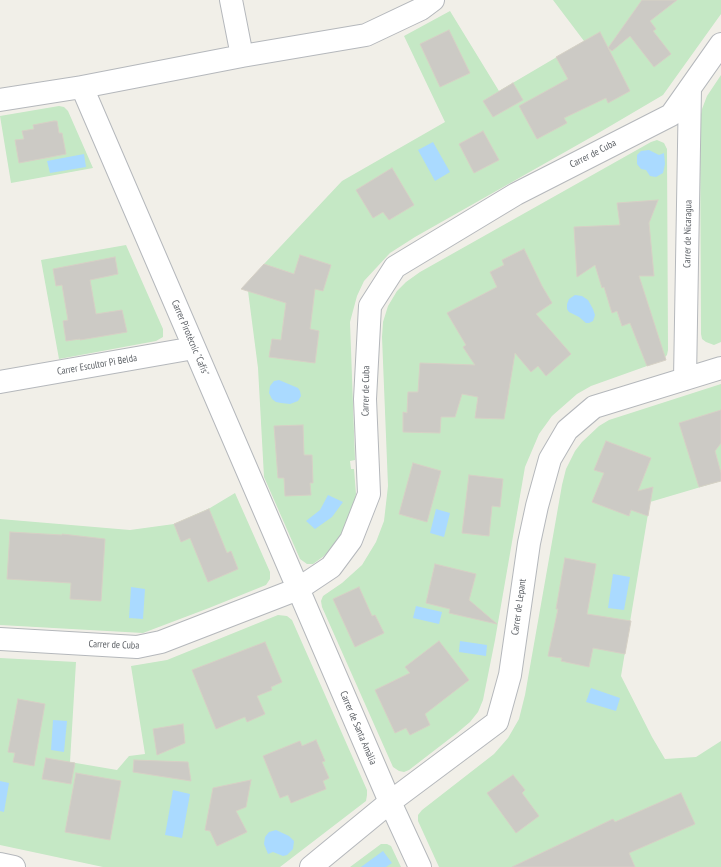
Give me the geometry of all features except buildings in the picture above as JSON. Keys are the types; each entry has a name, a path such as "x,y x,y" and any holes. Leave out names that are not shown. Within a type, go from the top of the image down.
{"street":[{"path":"231,0 242,56"},
{"path":"0,100 82,87 242,56 366,35 424,3"},
{"name":"Carrer de Cuba","path":"0,639 137,647 161,642 298,589 331,566 351,540 369,494 365,399 370,306 395,267 516,194 671,115 721,44"},
{"name":"Carrer Pirotècnic \"Cafís\"","path":"82,87 298,589"},
{"name":"Carrer de Nicaragua","path":"685,379 690,88"},
{"name":"Carrer Escultor Pi Belda","path":"0,382 194,348"},
{"name":"Carrer de Lepant","path":"311,867 390,802 497,722 510,675 529,543 537,506 550,460 568,430 594,407 721,368"},
{"name":"Carrer de Santa Amàlia","path":"298,589 390,802 420,867"},
{"path":"0,864 14,867"}],"green space":[{"path":"553,0 721,0 721,14 663,95 415,237 390,253 364,281 357,296 350,322 355,460 350,461 351,469 354,469 356,494 352,514 342,536 324,556 313,564 307,564 300,559 264,477 258,368 248,291 264,264 342,181 445,122 404,36 450,11 499,91 584,41"},
{"path":"721,75 721,342 714,345 702,339 701,334 700,120 707,96"},
{"path":"59,106 64,107 68,111 93,168 11,183 0,116"},
{"path":"657,140 664,143 667,149 667,355 661,361 591,386 577,394 552,416 539,434 525,467 483,700 478,712 470,722 457,733 409,770 404,772 399,771 393,767 322,607 321,601 323,596 342,583 362,565 376,542 384,521 388,486 382,337 383,322 388,306 397,291 406,282 420,272"},
{"path":"126,245 163,329 163,337 156,341 59,359 41,260"},
{"path":"721,384 721,481 650,502 621,676 665,759 696,757 721,741 721,867 439,867 418,821 418,815 422,810 494,754 508,738 519,719 525,695 562,485 566,469 575,451 599,426 609,420"},
{"path":"235,493 270,572 270,579 266,585 143,633 0,625 0,519 130,530 174,524 210,508"},
{"path":"278,615 287,616 292,620 367,790 366,801 280,867 103,867 0,845 0,658 76,662 70,762 117,770 129,756 145,754 131,666 167,660"},
{"path":"381,844 391,846 401,867 350,867"}],"water":[{"path":"433,142 450,172 435,181 418,150"},
{"path":"649,150 659,155 664,153 665,164 663,173 656,177 650,176 646,170 641,169 637,164 637,155 641,151"},
{"path":"84,154 86,167 50,173 47,161"},
{"path":"575,295 582,296 588,300 595,315 593,321 586,323 579,317 569,312 567,309 567,304 569,299"},
{"path":"279,380 298,388 301,396 298,401 290,404 276,402 272,399 269,393 270,386 274,381"},
{"path":"328,495 343,502 332,517 315,529 306,521 320,510"},
{"path":"436,509 450,513 444,537 430,533"},
{"path":"613,574 630,577 624,610 608,608"},
{"path":"131,587 145,589 143,619 129,618"},
{"path":"416,606 442,612 439,624 413,618"},
{"path":"460,641 487,645 486,656 459,652"},
{"path":"591,688 620,698 616,711 586,702"},
{"path":"53,720 67,721 64,752 51,750"},
{"path":"0,781 9,783 4,812 0,811"},
{"path":"173,790 190,794 182,838 165,835"},
{"path":"276,830 289,836 294,841 293,849 287,855 283,856 273,852 268,854 264,844 265,837 269,832"},
{"path":"383,851 392,863 386,867 361,867"}]}
